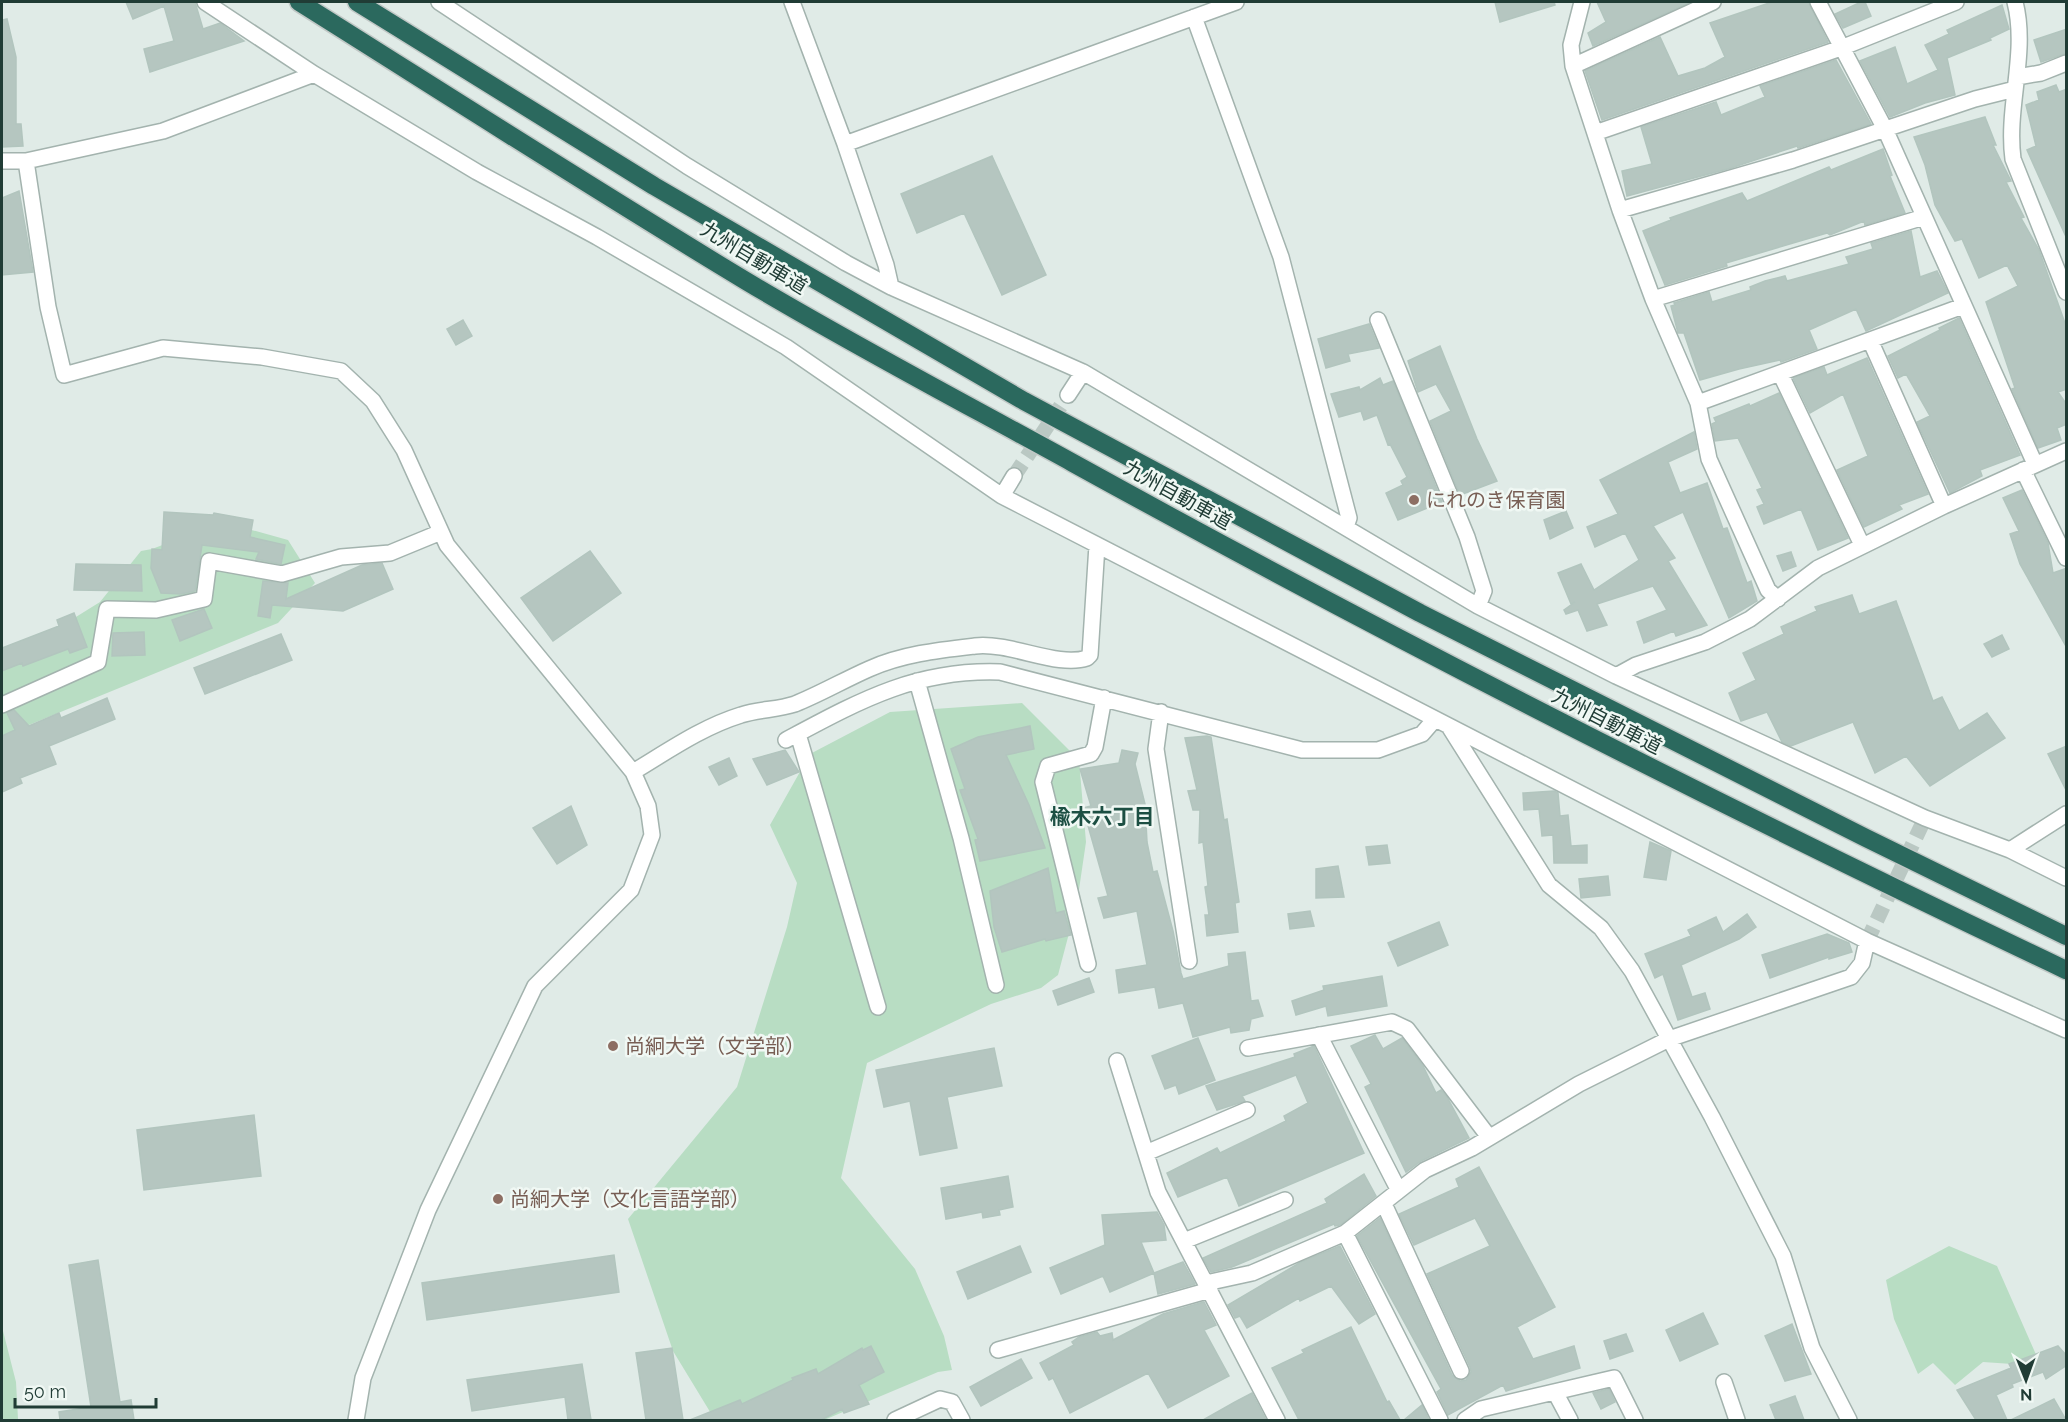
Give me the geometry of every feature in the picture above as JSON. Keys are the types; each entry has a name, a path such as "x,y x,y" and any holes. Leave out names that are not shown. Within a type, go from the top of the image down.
{"highway":[{"name":"九州自動車道","path":"298,2 747,282 939,392 1002,424 1302,589 1555,720 1816,851 2067,970"},
{"name":"九州自動車道","path":"357,2 654,186 1024,401 1420,613 1866,838 2067,936"}],"street":[{"path":"205,2 314,74 477,172 597,237 786,346 1002,496 1867,941 2067,1030"},
{"path":"439,2 687,166 891,287 1083,372 1478,606 1616,676 1925,818 2010,850 2067,878"},
{"path":"792,2 845,144 886,265 891,287"},
{"path":"845,144 1236,2"},
{"path":"1582,2 1571,45 1573,66 1620,210 1653,299 1698,403 1709,459 1768,590 1778,599"},
{"path":"1818,2 1840,48 1885,129 1964,306 2066,556"},
{"path":"1595,133 1840,48 1956,2"},
{"path":"2015,2 2019,32 2010,139 2013,159 2067,292"},
{"path":"1573,66 1705,3"},
{"path":"1194,17 1281,257 1349,518 1346,527"},
{"path":"1620,210 1793,160 1975,99 2067,63"},
{"path":"2,161 26,161 163,131 314,74"},
{"path":"26,161 48,307 64,375 163,348 262,357 341,371 373,401 404,450 441,532 454,554 633,772 648,806 652,835 631,890 535,986 428,1210 363,1378 356,1420"},
{"path":"1653,299 1924,217"},
{"path":"1698,403 1964,306"},
{"path":"1378,320 1467,537 1484,591 1478,606"},
{"path":"1870,340 1944,506"},
{"path":"1068,395 1083,372"},
{"path":"1779,373 1862,545"},
{"path":"1616,676 1636,665 1705,642 1750,619 1818,568 1944,506 2067,452"},
{"path":"1002,496 1014,476"},
{"path":"2,705 98,662 107,609 156,610 204,599 209,561 282,574 341,557 390,553 441,532"},
{"path":"633,772 704,730 725,721 743,714 796,703 870,668 906,656 982,645 1017,649 1068,662 1087,658 1090,655 1096,545"},
{"path":"878,1007 792,737 845,708 942,673 968,671 1000,672 1302,750 1351,752 1378,750 1409,741 1422,734 1435,719"},
{"path":"917,681 961,838 996,985"},
{"path":"1088,964 1043,782 1048,766 1091,753 1095,747 1104,698"},
{"path":"1161,712 1156,749 1190,961"},
{"path":"1450,728 1549,885 1601,928 1632,971 1783,1256 1812,1348 1849,1420"},
{"path":"2010,850 2067,814"},
{"path":"998,1350 1261,1269 1345,1233 1425,1170 1489,1137 1579,1084 1669,1039 1851,977 1862,963 1867,941"},
{"path":"1248,1047 1392,1022 1407,1029 1489,1137"},
{"path":"1319,1035 1398,1189"},
{"path":"1117,1061 1158,1192 1277,1420"},
{"path":"1146,1153 1247,1110"},
{"path":"1184,1241 1285,1200"},
{"path":"1384,1204 1461,1371"},
{"path":"1345,1233 1440,1420"},
{"path":"1465,1420 1481,1409 1614,1378 1635,1420"},
{"path":"1724,1382 1737,1420"},
{"path":"1555,1392 1570,1420"},
{"path":"895,1420 940,1399 952,1402 962,1420"}],"green space":[{"path":"223,522 288,540 315,583 278,623 2,736 2,663 100,602 141,551"},
{"path":"1022,703 1079,760 1086,842 1077,903 1058,975 1041,988 991,1004 867,1063 841,1178 915,1269 944,1336 952,1370 938,1372 824,1420 715,1420 673,1351 628,1219 737,1087 787,927 797,883 770,825 810,754 890,712"},
{"path":"1949,1246 1997,1266 2041,1366 1983,1362 1955,1385 1933,1363 1918,1374 1894,1319 1886,1280"},
{"path":"2,1327 16,1382 18,1419 2,1420"}],"building":[{"path":"126,2 195,2 203,29 220,23 244,41 150,72 144,49 174,41 164,6 133,19"},
{"path":"1495,2 1554,2 1555,5 1500,22"},
{"path":"1597,2 1691,2 1593,46 1588,33 1606,22"},
{"path":"1772,2 1808,2 1828,42 1602,120 1585,71 1660,37 1678,76 1705,68 1725,57 1710,23"},
{"path":"1865,2 1871,16 1843,28 1835,14"},
{"path":"2002,5 2009,29 1990,38 1991,40 1947,58 1955,95 1925,103 1890,117 1860,61 1895,47 1907,84 1938,70 1925,45 1949,34 1947,30"},
{"path":"7,19 16,57 16,124 21,124 23,146 2,147 2,20"},
{"path":"2067,29 2067,53 2041,62 2034,40"},
{"path":"1836,60 1871,124 1731,168 1627,196 1622,171 1652,164 1641,127 1716,102 1721,115 1765,97 1760,86"},
{"path":"2056,85 2059,92 2067,89 2067,239 2027,150 2036,146 2026,105 2039,100 2037,92"},
{"path":"1985,117 1996,145 1993,145 2011,181 2006,182 2024,217 2021,218 2039,250 2067,329 2067,389 2058,392 2067,405 2067,424 2057,428 2061,440 2038,448 2012,389 2015,388 1986,302 2018,286 2007,265 1979,278 1962,239 1955,241 1935,205 1925,165 1914,137"},
{"path":"1883,149 1892,175 1890,176 1905,213 1865,225 1864,221 1830,235 1827,233 1726,263 1727,266 1665,285 1643,231 1671,220 1670,218 1742,193 1747,201 1829,167 1831,170"},
{"path":"992,156 1046,275 1002,295 964,213 917,233 901,194"},
{"path":"19,191 33,272 2,275 2,198"},
{"path":"1911,231 1920,277 1937,271 1948,293 1866,331 1856,309 1809,330 1817,349 1781,362 1780,360 1739,369 1700,380 1684,333 1678,333 1671,306 1675,305 1674,303 1709,292 1712,302 1751,290 1750,287 1765,281 1785,276 1787,281 1849,264 1846,257 1873,249 1871,243"},
{"path":"1959,318 2020,455 1980,470 1982,476 1950,493 1917,422 1930,416 1906,374 1898,378 1888,356"},
{"path":"463,320 472,336 456,345 447,329"},
{"path":"1369,324 1379,348 1348,354 1350,361 1326,368 1318,339"},
{"path":"1440,346 1477,439 1497,481 1460,495 1430,421 1451,411 1436,384 1418,392 1408,361"},
{"path":"1867,358 1928,494 1899,505 1902,509 1864,527 1837,470 1868,456 1843,394 1810,413 1793,378 1824,367 1827,375"},
{"path":"1380,378 1383,385 1393,381 1442,502 1398,520 1386,493 1403,485 1401,481 1407,477 1390,444 1388,445 1377,415 1364,420 1361,411 1339,417 1331,394 1359,387 1360,390"},
{"path":"1779,393 1848,538 1818,550 1801,509 1764,524 1757,507 1764,504 1757,490 1762,488 1738,438 1715,441 1712,424 1716,422 1714,418"},
{"path":"1694,432 1697,449 1668,462 1680,493 1707,483 1723,529 1727,528 1747,583 1751,581 1757,601 1729,618 1683,512 1653,526 1675,558 1668,561 1707,625 1676,636 1674,631 1644,643 1637,622 1667,610 1653,586 1597,604 1607,625 1587,631 1578,610 1566,614 1564,610 1575,602 1571,604 1558,573 1581,564 1594,590 1639,560 1625,533 1595,547 1587,527 1618,514 1600,480"},
{"path":"2022,490 2048,543 2053,573 2067,568 2067,648 2020,564 2010,534 2019,531 2003,498"},
{"path":"1566,511 1573,528 1550,539 1544,520"},
{"path":"164,512 213,515 214,513 253,520 250,537 285,545 281,564 256,559 259,552 202,545 195,591 181,594 161,593 151,568 152,549 162,550"},
{"path":"590,551 621,593 553,641 521,598"},
{"path":"1791,552 1796,566 1783,571 1777,556"},
{"path":"382,563 393,589 343,611 272,605 270,618 258,616 263,581 288,583 286,599 362,565"},
{"path":"76,564 141,565 142,591 74,590"},
{"path":"1852,595 1859,614 1896,601 1933,701 1942,697 1959,731 1987,713 2005,738 1930,786 1906,756 1875,773 1853,722 1791,746 1782,742 1767,712 1741,721 1729,693 1756,680 1743,653 1784,634 1781,627 1817,611 1815,607"},
{"path":"204,609 212,628 180,641 172,620"},
{"path":"74,613 87,647 70,653 68,649 23,666 22,663 2,671 2,648 59,626 57,620"},
{"path":"144,632 145,655 112,656 113,633"},
{"path":"281,634 292,660 205,694 194,668"},
{"path":"2002,635 2009,649 1992,657 1984,644"},
{"path":"107,698 115,719 49,746 56,764 20,778 22,783 2,792 2,736 15,730 7,713 14,710 29,726 59,713 61,718"},
{"path":"1030,726 1034,749 1006,755 1029,805 1045,848 980,861 975,840 978,839 960,790 965,789 951,749 978,737"},
{"path":"1211,737 1224,820 1227,819 1239,902 1235,903 1238,932 1207,936 1205,915 1209,915 1205,887 1208,886 1203,842 1199,843 1200,810 1193,810 1188,791 1197,790 1185,738"},
{"path":"2067,746 2067,792 2048,754"},
{"path":"785,750 799,772 767,785 753,759"},
{"path":"1122,750 1138,753 1135,764 1145,804 1147,842 1153,872 1157,871 1173,931 1183,979 1229,966 1228,954 1245,952 1251,1001 1258,1000 1263,1016 1251,1019 1249,1030 1231,1033 1230,1027 1193,1037 1183,1003 1159,1008 1155,987 1119,993 1116,970 1147,965 1137,911 1104,918 1098,898 1108,896 1083,808 1091,806 1080,769 1119,763"},
{"path":"729,758 737,776 719,785 709,767"},
{"path":"1554,791 1558,793 1560,816 1568,815 1571,846 1587,845 1587,863 1554,863 1553,835 1542,836 1539,809 1524,810 1523,793"},
{"path":"571,806 587,845 557,864 533,828"},
{"path":"1650,842 1671,851 1666,880 1644,877"},
{"path":"1387,845 1390,863 1369,865 1366,847"},
{"path":"1338,866 1344,897 1316,898 1316,869"},
{"path":"1048,868 1056,913 1064,911 1071,935 1046,941 1045,939 1002,952 994,927 990,891"},
{"path":"1608,876 1610,895 1581,898 1579,879"},
{"path":"1310,911 1314,926 1290,929 1288,914"},
{"path":"1747,914 1756,927 1739,939 1681,965 1692,997 1705,993 1710,1009 1678,1020 1663,974 1655,978 1645,954 1691,936 1688,930 1716,917 1723,932"},
{"path":"1439,922 1448,945 1398,966 1388,943"},
{"path":"1827,934 1849,943 1852,952 1829,959 1829,957 1770,978 1762,955"},
{"path":"1382,976 1387,1006 1328,1016 1326,1006 1296,1015 1292,1001 1324,990 1323,986"},
{"path":"1089,978 1094,992 1058,1005 1053,991"},
{"path":"1375,1035 1383,1049 1402,1038 1423,1066 1436,1093 1441,1090 1447,1097 1469,1138 1421,1161 1406,1172 1365,1087 1371,1084 1351,1046"},
{"path":"1198,1038 1215,1080 1179,1094 1176,1085 1165,1089 1152,1056"},
{"path":"1314,1046 1364,1153 1239,1206 1227,1177 1178,1197 1167,1173 1217,1148 1220,1153 1286,1121 1284,1116 1308,1103 1296,1075 1242,1096 1245,1101 1217,1110 1206,1086 1295,1057 1294,1054"},
{"path":"994,1048 1002,1086 947,1097 957,1148 920,1155 910,1101 884,1107 876,1070"},
{"path":"254,1115 261,1176 144,1190 137,1130"},
{"path":"1479,1167 1555,1307 1517,1327 1533,1359 1574,1346 1580,1368 1506,1391 1503,1385 1448,1415 1437,1392 1441,1389 1357,1236 1380,1218 1452,1375 1460,1381 1466,1380 1471,1372 1470,1367 1427,1274 1490,1246 1475,1218 1414,1245 1399,1214 1459,1187 1456,1179"},
{"path":"1364,1174 1376,1196 1340,1225 1335,1226 1334,1224 1232,1267 1211,1272 1203,1258 1327,1203 1325,1199"},
{"path":"1008,1176 1013,1207 999,1210 1000,1215 983,1218 982,1212 946,1219 941,1188"},
{"path":"1157,1212 1164,1225 1166,1240 1141,1242 1154,1273 1110,1292 1103,1276 1061,1294 1050,1268 1105,1245 1102,1215"},
{"path":"1020,1246 1031,1272 968,1299 957,1272"},
{"path":"1340,1246 1375,1314 1359,1324 1331,1286 1300,1301 1299,1298 1247,1328 1240,1316 1235,1318 1228,1305 1301,1262"},
{"path":"614,1255 619,1292 427,1320 422,1283"},
{"path":"98,1260 120,1402 131,1400 134,1420 60,1420 59,1412 91,1407 69,1265"},
{"path":"1183,1262 1195,1284 1158,1294 1154,1273"},
{"path":"1204,1302 1216,1325 1204,1330 1229,1376 1168,1408 1148,1373 1070,1413 1053,1378 1049,1380 1040,1363 1074,1345 1072,1342 1079,1337 1097,1332 1100,1336 1112,1333 1113,1340 1163,1314"},
{"path":"1703,1313 1718,1344 1680,1361 1666,1330"},
{"path":"1792,1324 1811,1374 1785,1381 1765,1336"},
{"path":"1351,1327 1387,1402 1389,1401 1400,1420 1299,1420 1272,1368 1304,1353 1302,1350"},
{"path":"1626,1334 1633,1351 1610,1359 1604,1341"},
{"path":"871,1346 884,1372 859,1385 869,1404 844,1413 842,1409 821,1420 690,1420 740,1400 742,1404 793,1380 792,1378 816,1369 818,1374 862,1348 863,1350"},
{"path":"2058,1346 2067,1356 2067,1365 2046,1379 2043,1372 2012,1384 2013,1387 1996,1395 2007,1420 1976,1420 1957,1390 2011,1368 2009,1364"},
{"path":"672,1348 683,1420 646,1420 636,1353"},
{"path":"1021,1359 1032,1378 981,1406 970,1387"},
{"path":"582,1364 591,1420 568,1420 565,1397 472,1411 467,1380"},
{"path":"1609,1389 1615,1402 1601,1409 1593,1393"},
{"path":"1252,1393 1266,1420 1203,1420 1235,1402"},
{"path":"1795,1396 1804,1420 1776,1420 1770,1405"},
{"path":"2054,1399 2066,1420 2011,1420"},
{"path":"1422,1405 1429,1420 1404,1420"}],"tunnel":[{"path":"1014,476 1068,395"},
{"path":"1867,941 1925,818"}],"place":[{"name":"にれのき保育園","path":"1414,500"},
{"name":"尚絅大学（文学部）","path":"613,1046"},
{"name":"尚絅大学（文化言語学部）","path":"498,1199"}],"district":[{"name":"楡木六丁目","path":"1102,816"}]}
